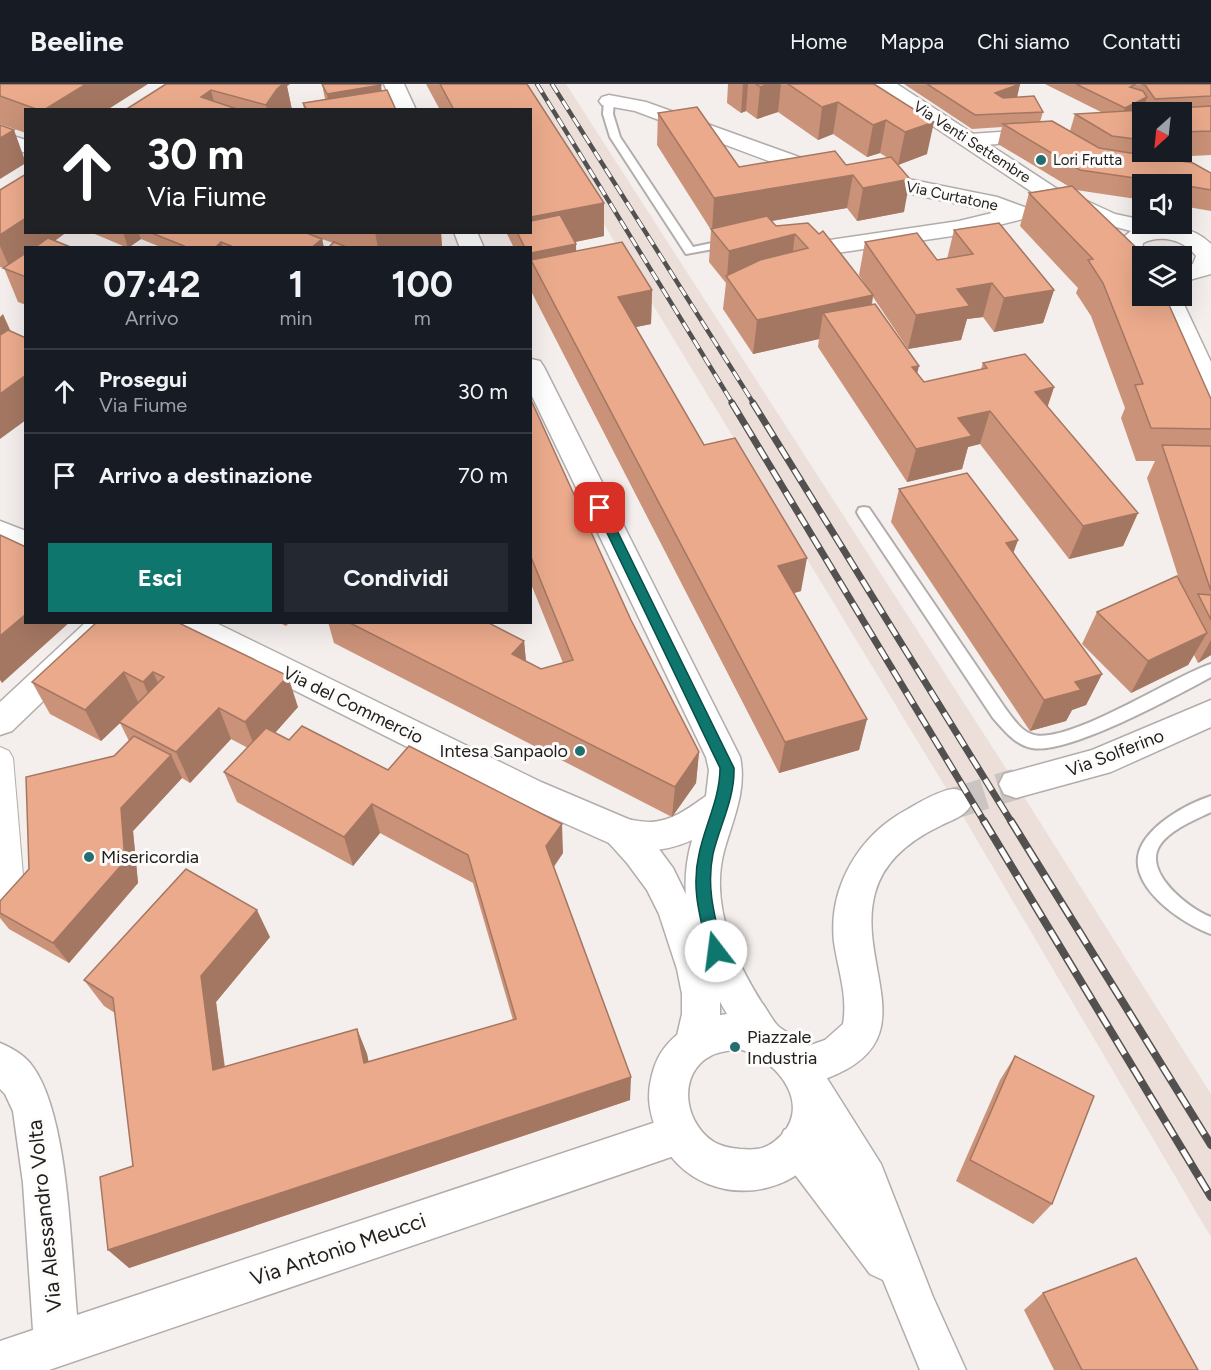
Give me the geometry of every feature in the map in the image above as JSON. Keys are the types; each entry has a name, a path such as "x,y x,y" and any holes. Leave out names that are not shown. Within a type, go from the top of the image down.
{"street":[{"path":"394,84 405,108"},
{"name":"Via Venti Settembre","path":"884,84 1061,200 1132,255"},
{"name":"Via Curtatone","path":"609,102 639,106 793,162 991,203 1019,213"},
{"path":"970,140 1057,134"},
{"path":"0,138 24,146"},
{"name":"Via Venti Settembre","path":"1061,200 1074,202 1108,219 1132,224"},
{"name":"Via Curtatone","path":"816,245 959,228 1061,200"},
{"path":"1134,246 1132,240 1144,234"},
{"name":"Via Venti Settembre","path":"1174,234 1211,244"},
{"path":"1186,237 1197,242 1208,256 1204,268 1196,272"},
{"path":"1173,306 1211,390"},
{"path":"532,369 723,757 728,776 703,867 703,900 711,937 726,978 763,1037"},
{"path":"0,531 24,542"},
{"path":"0,722 104,624"},
{"name":"Via del Commercio","path":"189,624 529,792 621,832"},
{"name":"Via Solferino","path":"1016,784 1099,762 1211,713"},
{"path":"0,758 10,887 0,899"},
{"path":"804,1077 840,1054 857,1036 862,1023 864,996 851,929 860,887 877,852 902,831 955,803"},
{"path":"621,832 632,836 653,836 678,832 690,827 720,805"},
{"path":"621,832 655,872 668,892 677,913 696,969 701,994 701,1014 695,1044"},
{"path":"804,1077 812,1107 808,1127 800,1145 783,1161 762,1170 737,1172 713,1166 693,1153 677,1135 669,1114 666,1094 671,1074 681,1057 695,1044 716,1034 740,1031 763,1037 783,1050 804,1077 866,1179 915,1307 943,1370"},
{"name":"Via Alessandro Volta","path":"0,1062 19,1080 33,1110 44,1183 57,1344"},
{"name":"Via Antonio Meucci","path":"0,1364 677,1135"},
{"path":"800,1145 867,1233 915,1307"}],"lane":[{"path":"609,102 608,114 615,137 690,251 744,241"},
{"path":"864,512 999,712 1023,738 1039,743 1061,738 1120,715 1211,670"},
{"path":"1211,803 1161,834 1153,841 1147,857 1152,875 1167,898 1188,916 1211,926"}],"shaded area":[{"path":"519,84 566,84 1016,784 1211,1094 1211,1237 955,803"}],"building":[{"path":"0,84 86,84 47,108 33,108 0,96"},
{"path":"166,84 283,84 266,105 211,90 201,97 234,108 128,108"},
{"path":"322,84 380,84 381,85 327,94"},
{"path":"440,84 527,84 604,203 532,217 532,108 453,108"},
{"path":"788,84 874,84 934,122 905,132 886,120 873,125 838,102 822,107"},
{"path":"927,84 1020,84 995,93 1003,98 1034,96 1043,112 975,115"},
{"path":"1076,84 1136,84 1130,87 1143,91 1147,97 1132,102 1132,104 1125,108"},
{"path":"1141,84 1211,84 1211,96 1155,99 1145,85"},
{"path":"387,90 395,108 306,108 303,103"},
{"path":"1211,106 1211,131 1192,132 1192,107"},
{"path":"697,107 739,167 835,151 846,165 891,157 910,179 863,188 853,175 714,198 658,113"},
{"path":"1132,111 1132,139 1112,136 1075,114"},
{"path":"1052,121 1099,148 1132,153 1132,162 1193,163 1211,173 1211,190 1192,187 1192,174 1132,174 1132,178 1080,170 1003,124"},
{"path":"0,125 14,130 0,138"},
{"path":"24,175 24,219 0,235 0,190"},
{"path":"1072,186 1135,246 1132,246 1132,306 1169,306 1211,399 1211,429 1151,428 1135,385 1143,384 1103,283 1088,260 1093,259 1029,193"},
{"path":"560,215 576,244 532,253 532,246 524,246 518,234 532,234 532,221"},
{"path":"767,216 776,226 808,223 819,234 823,231 873,295 757,320 726,276 760,260 808,248 795,234 729,251 711,229"},
{"path":"999,223 1054,290 1004,298 992,283 957,289 970,306 916,315 865,242 917,233 937,260 973,254 954,230"},
{"path":"154,234 309,234 322,239 313,246 231,246 221,242 217,246 184,246"},
{"path":"48,238 68,246 37,246"},
{"path":"334,242 344,246 330,246"},
{"path":"622,242 652,290 618,297 704,445 735,438 807,558 778,566 867,719 785,742 532,260"},
{"path":"24,254 24,276 3,268"},
{"path":"875,304 919,366 912,367 924,382 987,368 983,363 1025,354 1054,387 1035,392 1138,513 1083,526 990,411 958,418 972,436 916,449 823,313"},
{"path":"8,330 24,337 24,376 0,394 0,335"},
{"path":"532,402 631,620 699,752 675,787 352,624 491,624 524,641 512,654 541,669 573,660 532,559"},
{"path":"1162,445 1211,446 1211,591"},
{"path":"967,473 1018,540 1006,543 1102,674 1075,682 1081,690 1044,700 899,489"},
{"path":"0,535 24,546 24,616 0,636"},
{"path":"1177,576 1207,633 1148,661 1097,612"},
{"path":"1198,594 1211,595 1211,620"},
{"path":"95,624 181,624 288,676 245,722 219,708 176,752 119,722 164,677 153,672 143,682 124,672 85,710 32,682"},
{"path":"302,726 388,770 409,746 562,824 546,846 631,1077 108,1250 100,1177 133,1166 113,998 84,980 186,869 257,910 201,976 213,1070 357,1029 364,1063 516,1019 468,855 372,804 344,837 224,772 266,728 289,740"},
{"name":"Misericordia","path":"134,736 171,755 121,808 125,861 53,943 0,913 0,901 29,869 26,777 114,756"},
{"path":"1015,1056 1094,1096 1052,1204 970,1160"},
{"path":"1136,1258 1198,1370 1082,1370 1043,1293"}],"tunnel":[{"path":"955,803 1016,784"}],"railway":[{"path":"537,84 733,404"},
{"path":"552,84 754,404"},
{"path":"732,403 985,823"},
{"path":"753,403 1012,823"},
{"path":"984,821 1211,1197"},
{"path":"1011,821 1211,1145"}],"place":[{"name":"Lori Frutta","path":"1041,160"},
{"name":"Intesa Sanpaolo","path":"580,751"},
{"name":"Misericordia","path":"89,857"},
{"name":"Piazzale Industria","path":"735,1047"}],"route":[{"path":"600,508 727,768 727,783 706,854 702,883 703,900 716,951"}]}
